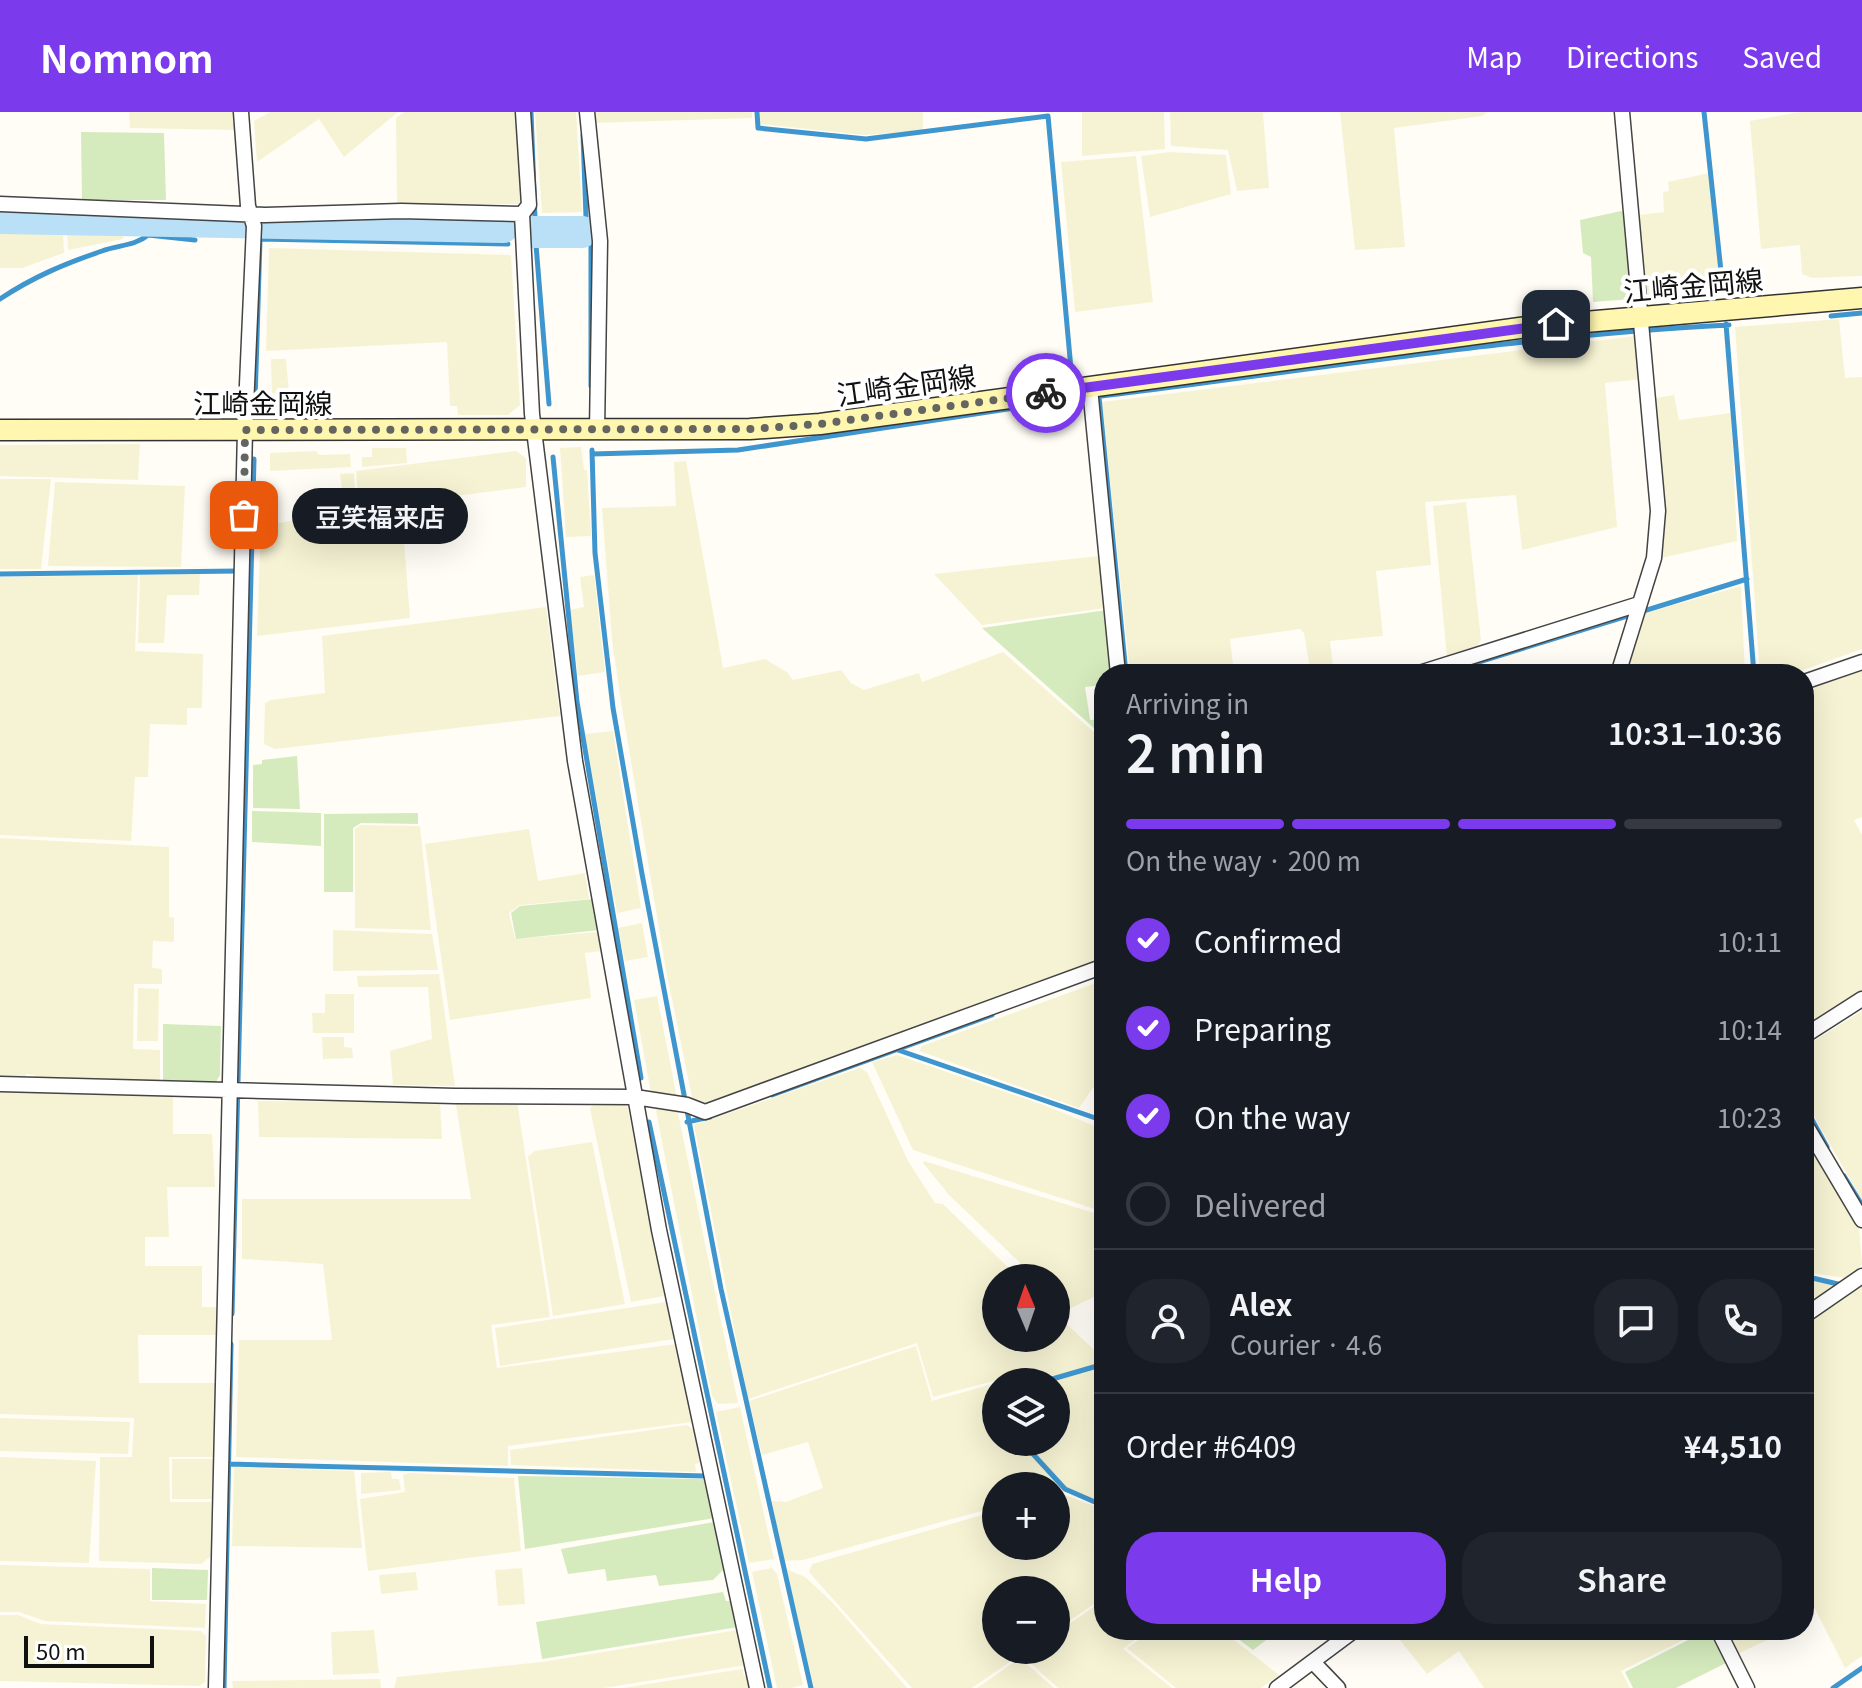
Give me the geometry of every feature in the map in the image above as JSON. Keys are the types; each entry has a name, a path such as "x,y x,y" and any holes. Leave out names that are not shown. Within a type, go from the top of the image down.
{"main road":[{"name":"江崎金岡線","path":"0,430 750,429 1091,394 1527,327 1642,325 1862,298"}],"street":[{"path":"216,1688 234,1088 245,430 253,219 248,206 241,112"},
{"path":"523,112 529,205 522,214 534,431 575,761 659,1230 757,1688"},
{"path":"587,112 600,241 597,431"},
{"path":"1621,664 1654,558 1658,511 1622,112"},
{"path":"0,204 253,219 401,211 522,214"},
{"path":"1091,394 1117,664"},
{"path":"1451,664 1637,610"},
{"path":"1814,679 1862,662"},
{"path":"0,1084 455,1096 635,1097 684,1105 705,1112 1094,970"},
{"path":"1814,1030 1862,999"},
{"path":"1814,1139 1862,1220"},
{"path":"1814,1309 1862,1276"},
{"path":"1277,1688 1342,1640"},
{"path":"1723,1640 1747,1688"},
{"path":"1313,1662 1338,1688"}],"shaded area":[{"path":"129,112 234,112 236,130 130,128"},
{"path":"270,112 398,112 344,157 319,119 257,162 254,121"},
{"path":"404,112 516,112 522,204 397,204 396,118"},
{"path":"535,112 576,112 582,212 542,213"},
{"path":"593,112 752,112 752,118 593,123"},
{"path":"760,112 923,112 923,131 865,135 760,124"},
{"path":"1082,112 1164,112 1165,149 1082,156"},
{"path":"1170,112 1269,112 1263,113 1269,188 1237,191 1228,150 1171,146"},
{"path":"1340,112 1488,112 1482,116 1394,128 1405,247 1355,250"},
{"path":"1800,112 1862,112 1862,276 1812,278 1802,274 1800,245 1761,249 1750,121"},
{"path":"1170,152 1226,155 1231,194 1150,217 1141,156"},
{"path":"1136,156 1153,302 1075,312 1061,162"},
{"path":"1709,173 1721,282 1717,282 1717,289 1645,294 1639,215 1664,212 1663,192 1669,191 1668,182"},
{"path":"123,228 123,239 68,250 67,229"},
{"path":"0,229 63,229 64,253 22,268 0,268"},
{"path":"269,248 511,255 520,405 508,415 458,415 457,406 450,406 447,342 266,351"},
{"path":"1839,319 1845,378 1862,377 1862,649 1814,666 1759,664 1735,327"},
{"path":"1635,336 1641,379 1605,383 1617,527 1522,550 1516,495 1425,502 1431,565 1376,571 1383,636 1330,641 1333,664 1309,664 1304,633 1300,629 1230,639 1233,664 1129,664 1102,402"},
{"path":"271,359 286,359 289,393 272,393"},
{"path":"1674,395 1679,420 1731,413 1737,541 1661,558 1666,520 1655,398"},
{"path":"140,444 138,480 0,476 0,445"},
{"path":"581,447 584,470 587,470 591,536 566,537 560,448"},
{"path":"372,448 406,448 407,463 362,467 362,457 372,457"},
{"path":"316,451 319,455 350,454 351,467 270,471 270,453"},
{"path":"516,451 526,458 526,487 401,503 410,618 257,636 261,526 359,510 356,471"},
{"path":"686,461 723,668 765,659 788,673 793,680 841,670 851,683 864,690 919,673 922,682 1003,652 1094,732 1094,967 900,1037 894,1034 884,1039 884,1044 717,1103 693,1102 666,970 621,702 612,640 602,508 676,506 674,462"},
{"path":"354,473 356,506 344,506 340,474"},
{"path":"0,479 51,479 41,569 0,569"},
{"path":"55,482 185,486 181,567 48,566"},
{"path":"1466,502 1481,640 1475,649 1447,657 1433,506"},
{"path":"1099,556 1106,608 982,625 934,574"},
{"path":"200,574 199,595 167,595 164,643 138,643 140,575"},
{"path":"138,575 135,651 203,654 202,708 187,708 187,725 150,724 148,777 135,777 131,841 0,835 0,577"},
{"path":"594,575 605,672 578,676 570,610 584,607 580,577"},
{"path":"1741,586 1745,664 1630,664 1646,613"},
{"path":"546,607 560,716 275,749 264,744 265,703 325,693 322,636"},
{"path":"1862,669 1862,817 1854,820 1862,835 1862,994 1814,1025 1814,788 1814,685"},
{"path":"613,731 641,908 617,913 585,734"},
{"path":"361,825 420,826 431,930 355,928 355,829"},
{"path":"529,829 538,881 585,873 589,899 520,905 509,913 515,939 598,932 602,951 585,953 591,998 450,1020 425,844"},
{"path":"0,838 169,847 169,917 174,918 174,942 153,941 152,968 162,969 162,984 134,984 133,1049 160,1050 160,1080 35,1079 35,1075 26,1074 25,1079 0,1078"},
{"path":"642,923 648,957 625,961 618,928"},
{"path":"333,930 432,934 438,970 333,971"},
{"path":"439,974 455,1086 393,1085 390,1051 432,1039 428,987 358,987 357,976"},
{"path":"1094,984 1094,1086 1079,1108 919,1051 922,1046"},
{"path":"138,988 159,989 158,1041 137,1041"},
{"path":"325,994 354,994 354,1033 313,1033 312,1013 325,1013"},
{"path":"657,996 677,1098 651,1093 634,1000"},
{"path":"1862,1011 1862,1200 1814,1116 1814,1041"},
{"path":"322,1037 344,1037 344,1047 352,1048 353,1058 323,1059"},
{"path":"897,1055 1044,1105 1094,1126 1094,1209 913,1150 872,1062"},
{"path":"860,1068 867,1072 908,1161 935,1203 943,1204 1005,1264 982,1264 982,1352 1070,1352 1070,1327 1094,1350 1094,1500 1070,1489 1070,1472 1052,1472 1038,1456 1070,1456 1070,1368 982,1368 982,1384 933,1397 917,1343 748,1399 694,1125"},
{"path":"0,1089 173,1092 173,1134 212,1134 215,1187 167,1187 169,1237 145,1237 145,1266 202,1266 202,1307 217,1307 218,1335 138,1335 139,1383 215,1383 214,1457 169,1457 170,1502 211,1502 211,1556 201,1564 99,1561 100,1457 132,1457 134,1418 0,1414"},
{"path":"258,1101 440,1102 442,1139 259,1137"},
{"path":"517,1101 550,1317 491,1325 497,1368 676,1344 692,1422 508,1446 508,1466 236,1457 239,1340 332,1340 323,1264 242,1259 242,1199 471,1199 457,1102"},
{"path":"627,1105 664,1296 631,1302 590,1109 592,1106"},
{"path":"655,1106 677,1108 738,1403 718,1404 712,1396"},
{"path":"592,1142 625,1304 553,1316 528,1156 535,1151"},
{"path":"1814,1149 1859,1228 1862,1264 1855,1274 1846,1278 1814,1273"},
{"path":"924,1161 1094,1213 1094,1297 1070,1309 1070,1264 1021,1264 949,1195"},
{"path":"1814,1281 1839,1287 1814,1303"},
{"path":"1862,1281 1862,1656 1845,1668 1814,1607 1814,1314"},
{"path":"666,1302 674,1339 500,1366 495,1328"},
{"path":"916,1346 932,1401 982,1387 982,1456 1032,1456 1046,1472 982,1472 982,1511 803,1560 783,1561 772,1501 786,1502 823,1488 808,1442 762,1455 749,1401"},
{"path":"740,1407 774,1559 749,1563 716,1412"},
{"path":"0,1418 130,1422 128,1454 0,1451"},
{"path":"687,1425 694,1430 700,1463 695,1464 696,1472 511,1465 510,1450"},
{"path":"0,1457 96,1461 89,1563 0,1561"},
{"path":"172,1459 213,1459 212,1499 172,1499"},
{"path":"234,1467 354,1471 362,1548 232,1546"},
{"path":"391,1472 392,1479 399,1479 401,1490 361,1494 361,1473"},
{"path":"403,1475 514,1478 521,1551 368,1571 360,1499 405,1492"},
{"path":"1070,1497 1094,1506 1094,1604 1070,1620 1070,1576 982,1576 982,1664 1007,1664 972,1688 912,1688 809,1572 812,1564 982,1515 982,1560 1070,1560"},
{"path":"0,1565 150,1569 150,1601 206,1604 205,1628 45,1621 19,1612 0,1612"},
{"path":"522,1568 525,1604 498,1606 495,1570"},
{"path":"772,1568 777,1574 803,1685 792,1688 777,1688 752,1572"},
{"path":"786,1569 805,1577 832,1602 907,1688 814,1688"},
{"path":"416,1572 418,1590 381,1594 379,1575"},
{"path":"1094,1607 1094,1640 1134,1640 1123,1649 1172,1688 1058,1688 1032,1664 1070,1664 1070,1623"},
{"path":"0,1615 18,1615 41,1624 201,1631 206,1636 205,1682 199,1686 0,1681"},
{"path":"374,1630 379,1673 333,1675 331,1632"},
{"path":"738,1630 746,1665 604,1688 394,1688 397,1677 542,1662"},
{"path":"1139,1640 1234,1640 1279,1675 1261,1688 1176,1688 1127,1648"},
{"path":"1400,1640 1683,1640 1621,1671 1630,1688 1484,1688 1459,1651 1427,1674"},
{"path":"1728,1640 1767,1640 1735,1655"},
{"path":"1011,1664 1027,1664 1054,1688 977,1688"},
{"path":"742,1669 744,1676 749,1676 751,1688 623,1688"},
{"path":"380,1679 381,1688 233,1688 232,1681"}],"green space":[{"path":"81,132 164,133 166,200 82,200"},
{"path":"1621,211 1626,214 1632,299 1593,302 1591,257 1583,253 1580,220"},
{"path":"1107,610 1114,664 1094,664 1094,686 1085,687 1094,728 982,628"},
{"path":"297,756 300,809 253,808 253,765 262,764 262,760"},
{"path":"252,811 321,813 321,846 252,842"},
{"path":"418,813 418,824 361,823 353,828 353,892 324,892 324,814"},
{"path":"594,899 599,930 516,939 511,913 520,906"},
{"path":"163,1024 221,1026 220,1075 216,1082 163,1080"},
{"path":"518,1476 706,1479 715,1518 525,1549"},
{"path":"714,1522 724,1569 713,1580 659,1586 656,1575 607,1581 605,1569 568,1574 561,1549"},
{"path":"152,1568 208,1570 207,1600 152,1600"},
{"path":"723,1592 726,1601 734,1601 738,1627 542,1659 536,1622"},
{"path":"1240,1640 1266,1640 1253,1650"},
{"path":"1688,1640 1713,1640 1726,1663 1676,1688 1633,1688 1625,1672"}],"waterway":[{"path":"531,112 536,245 549,404"},
{"path":"757,112 758,128 866,139 1048,116 1071,369"},
{"path":"1704,112 1723,290"},
{"path":"583,135 586,217 582,232 591,246 591,386"},
{"path":"0,218 503,227"},
{"path":"267,222 267,239"},
{"path":"534,232 582,232"},
{"path":"0,299 62,266 148,235 195,240"},
{"path":"255,402 260,239 508,244"},
{"path":"1644,297 1722,289"},
{"path":"1831,316 1862,313"},
{"path":"1726,324 1753,664"},
{"path":"1069,400 1481,347 1729,325"},
{"path":"1099,397 1125,664"},
{"path":"592,454 738,450 1047,403"},
{"path":"592,450 595,553 613,708 642,874 721,1289 811,1688"},
{"path":"553,457 577,702 641,1078"},
{"path":"232,1314 254,459"},
{"path":"0,574 238,571"},
{"path":"1472,664 1747,579"},
{"path":"772,1095 992,1015"},
{"path":"898,1050 1094,1118"},
{"path":"687,1122 710,1117"},
{"path":"649,1122 770,1688"},
{"path":"1814,1123 1827,1147"},
{"path":"1844,1176 1862,1205"},
{"path":"1814,1278 1842,1285"},
{"path":"224,1688 231,1344"},
{"path":"1070,1374 1094,1367"},
{"path":"1035,1456 1065,1489 1094,1502"},
{"path":"229,1464 705,1476"},
{"path":"1833,1688 1862,1668"}],"way so far":[{"path":"244,515 245,430 750,429 820,424 1046,393"}],"place":[{"name":"豆笑福来店","path":"244,515"}],"route":[{"path":"1046,393 1556,324"}]}
